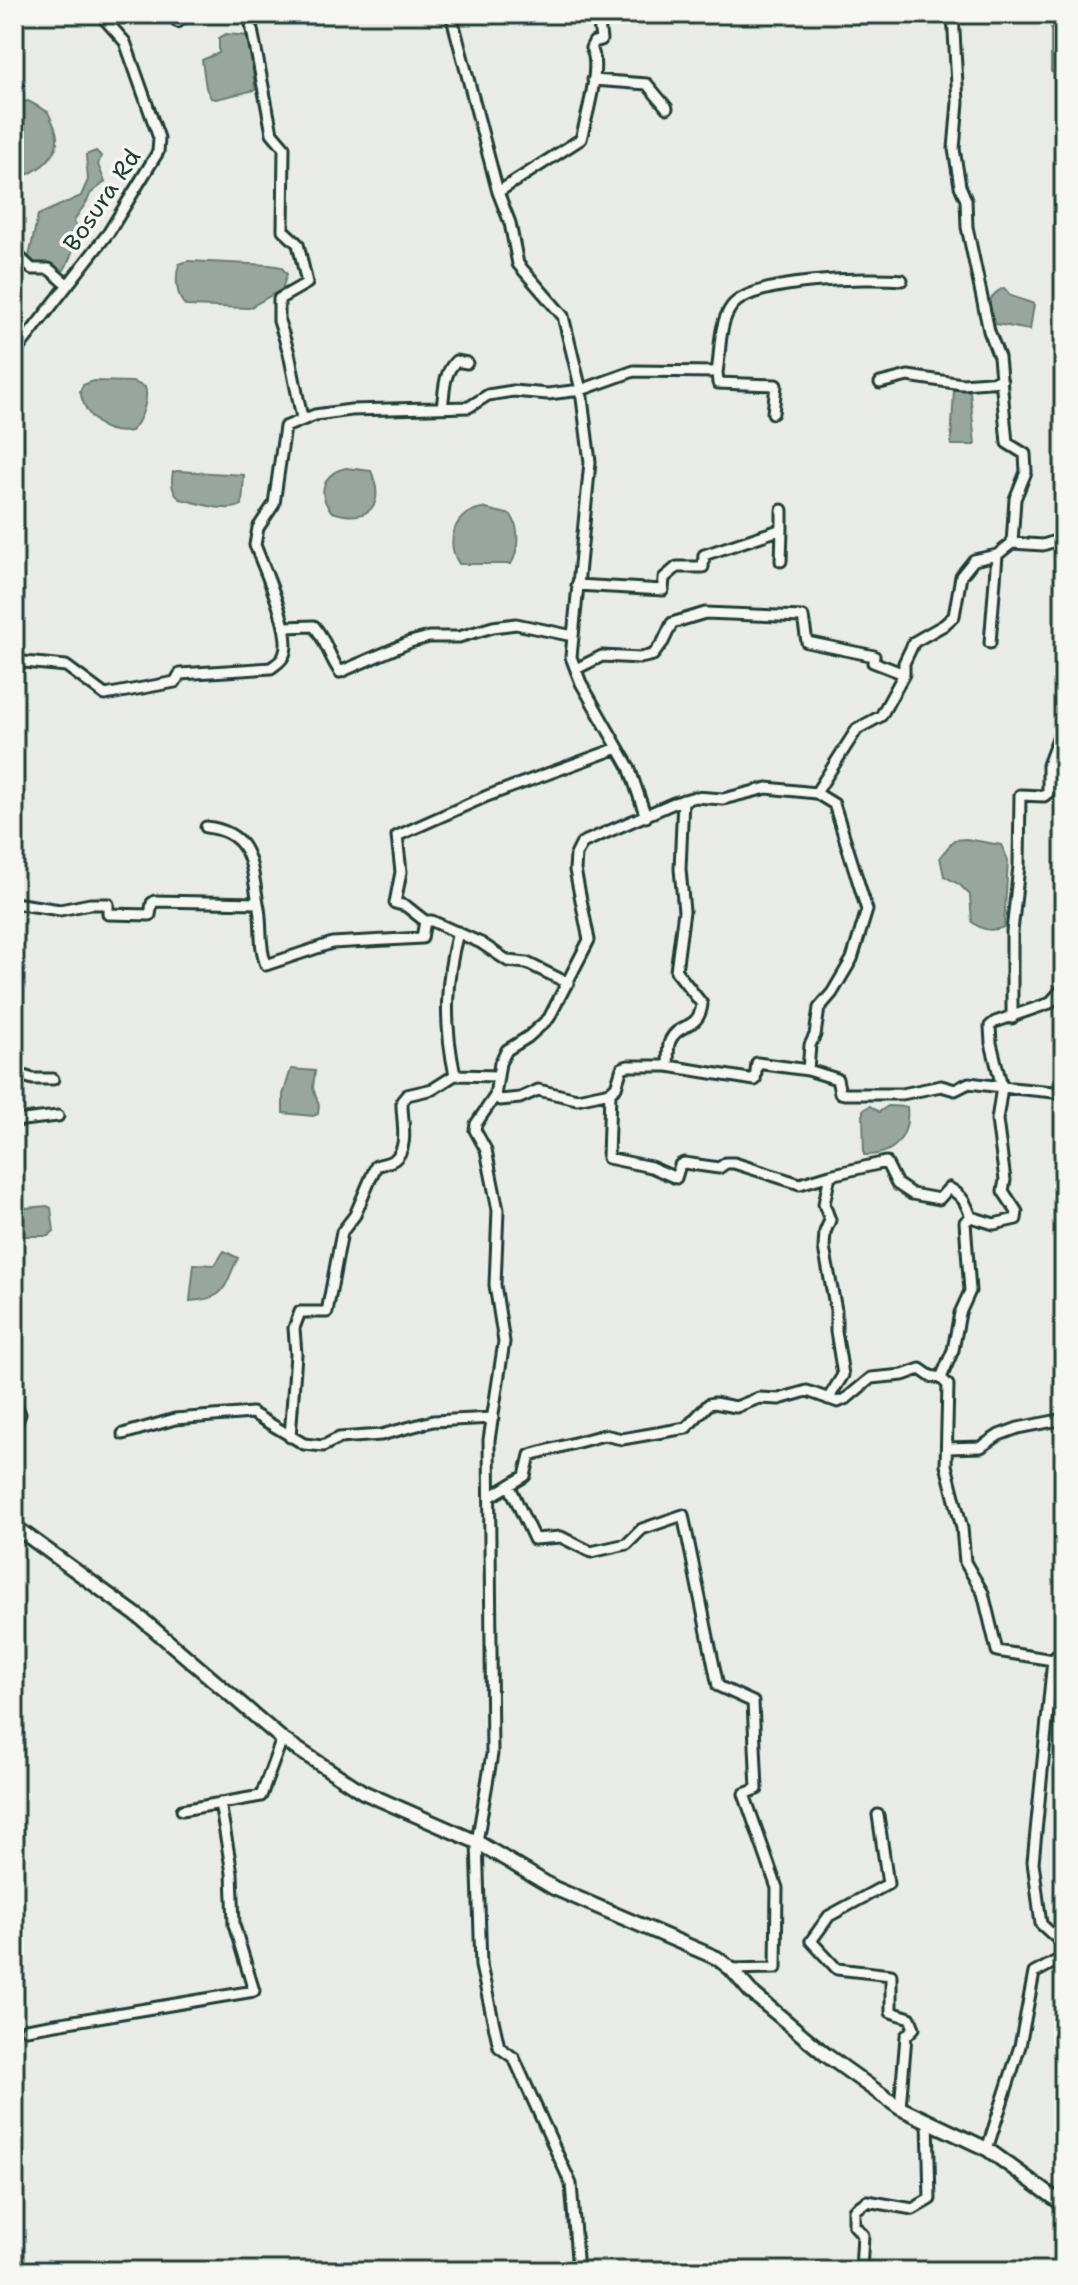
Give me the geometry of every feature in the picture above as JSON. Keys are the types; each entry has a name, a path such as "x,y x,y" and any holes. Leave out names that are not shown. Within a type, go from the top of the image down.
{"main road":[{"path":"14,1526 142,1619 282,1739 363,1792 477,1842 554,1888 717,1958 784,2021 900,2108 987,2149 1064,2205"}],"street":[{"name":"Bosura Rd","path":"14,354 109,232 158,152 159,138 125,42 100,14"},
{"path":"173,14 177,22 188,14"},
{"path":"249,14 272,133 284,147 283,230 298,244 307,283 279,299 279,321 302,418"},
{"path":"451,14 498,192 510,223 518,264 563,316 581,390 590,462 571,657 629,767 646,817"},
{"path":"498,192 581,139 593,80 595,54 591,48 594,42 601,40 598,14"},
{"path":"953,14 958,102 954,149 960,186 966,200 967,227 989,331 999,357 1007,443 1025,454 1026,472 1015,499 1012,543"},
{"path":"593,80 647,84 667,108"},
{"path":"14,252 32,269 49,269 68,285"},
{"path":"773,413 776,385 718,383 722,325 733,305 743,298 800,283 841,279 902,280"},
{"path":"442,407 446,376 451,367 456,361 467,363"},
{"path":"14,661 66,666 105,695 175,682 180,674 271,668 283,659 286,627 255,545 255,536 274,504 285,427 302,418 374,407 469,407 488,395 513,391 548,394 581,390 634,371 717,372"},
{"path":"880,383 908,376 962,384 1002,381"},
{"path":"781,561 782,510"},
{"path":"577,585 663,590 664,578 677,567 703,567 704,555 782,529"},
{"path":"816,793 857,729 881,716 904,674 904,663 914,642 954,616 961,576 974,560 997,555 1012,543 1043,545 1064,538"},
{"path":"990,643 997,555"},
{"path":"576,669 602,656 640,658 653,655 672,623 705,613 803,617 807,642 874,656 873,662 904,674"},
{"path":"286,627 314,626 323,636 332,661 340,672 410,642 429,637 459,637 493,627 516,624 573,636"},
{"path":"1012,1018 1012,932 1019,866 1020,795 1044,796 1048,793 1048,765 1064,722"},
{"path":"568,983 527,963 508,961 481,943 432,921 425,921 406,906 395,903 401,872 397,836 487,796 618,748"},
{"path":"578,2271 571,2184 514,2058 499,2047 481,1966 477,1842 492,1754 489,1440 504,1342 495,1285 498,1210 486,1150 475,1130 495,1096 500,1063 507,1050 549,1018 589,940 575,870 576,855 582,843 695,797 736,798 767,788 816,793 834,804 867,910 852,959 832,993 819,1008 808,1070"},
{"path":"668,1066 669,1042 701,1015 702,1004 676,971 684,911 680,869 683,800"},
{"path":"206,827 224,829 237,837 245,849 261,913 261,954 266,965 332,943 422,938 425,921"},
{"path":"14,903 60,910 108,904 108,914 150,915 155,901 258,903"},
{"path":"455,1075 447,1041 446,1008 447,978 458,932"},
{"path":"971,1217 994,1224 1016,1219 1017,1212 1003,1191 1004,1167 997,1120 1002,1087 990,1026 1050,1003 1064,987"},
{"path":"495,1096 500,1100 520,1098 538,1090 577,1099 610,1092 616,1087 622,1068 641,1065 668,1066 755,1080 757,1063 808,1070 837,1079 840,1093 845,1094 902,1094 941,1086 955,1090 969,1083 1064,1093"},
{"path":"14,1073 33,1079 53,1079"},
{"path":"290,1437 297,1315 300,1312 327,1312 342,1232 355,1215 376,1166 399,1155 404,1118 402,1101 407,1095 433,1089 455,1075 498,1076"},
{"path":"610,1092 608,1158 651,1167 676,1178 680,1165 684,1163 719,1168 726,1163 734,1163 800,1184 886,1162 897,1184 912,1194 939,1199 949,1188 956,1192 964,1199 971,1217"},
{"path":"14,1121 58,1116"},
{"path":"828,1399 843,1375 836,1310 824,1248 830,1220 824,1204 830,1175"},
{"path":"941,1378 953,1350 960,1313 970,1291 965,1222 971,1217"},
{"path":"490,1497 525,1476 530,1455 604,1435 622,1439 686,1428 714,1403 736,1407 759,1398 779,1399 807,1391 838,1402 864,1382 878,1376 903,1375 920,1369 930,1376 941,1378 948,1385 946,1465 962,1528 965,1562 983,1593 997,1651 1053,1660"},
{"path":"14,1400 20,1414 14,1430"},
{"path":"123,1434 175,1419 252,1413 304,1444 323,1446 339,1438 381,1435 433,1421 493,1418"},
{"path":"947,1448 981,1447 999,1435 1018,1428 1064,1419"},
{"path":"510,1487 534,1539 561,1537 591,1552 627,1544 642,1529 683,1515 718,1686 753,1702 757,1789 744,1794 777,1888 776,1968 731,1969"},
{"path":"1064,1650 1053,1660 1033,1862 1041,1924 1064,1945"},
{"path":"182,1810 261,1796 282,1739"},
{"path":"26,2029 254,1991 234,1925 232,1873 220,1803"},
{"path":"878,1815 888,1884 829,1916 811,1941 837,1969 891,1975 891,2012 910,2018 914,2028 906,2036 900,2108"},
{"path":"987,2149 1020,2046 1034,1973 1064,1957"},
{"path":"861,2271 863,2235 854,2225 854,2210 867,2201 913,2209 930,2199 928,2121"}],"shaded area":[{"path":"1064,26 1064,75 1051,72 1051,28"},
{"path":"226,34 249,36 255,90 216,99 211,98 206,88 202,60 219,53 219,38"},
{"path":"28,101 48,112 56,131 56,145 54,153 43,165 14,180 14,103"},
{"path":"96,151 101,156 98,165 105,182 90,194 74,222 80,230 67,265 64,270 37,265 29,257 38,215 81,196 88,180 86,155"},
{"path":"188,261 270,265 281,267 287,274 282,289 249,308 186,306 178,292 177,275 179,264"},
{"path":"1004,288 1011,296 1034,304 1030,330 991,323 989,302 994,294"},
{"path":"93,381 133,382 145,387 143,410 131,431 112,431 91,416 80,391 83,385"},
{"path":"954,389 970,391 975,445 951,445"},
{"path":"346,468 371,471 375,503 364,513 345,515 332,512 324,498 327,479"},
{"path":"173,472 244,475 242,505 220,508 180,499 172,483"},
{"path":"482,508 511,515 514,520 517,540 511,564 459,564 453,546 455,529 465,516"},
{"path":"954,840 1001,845 1008,860 1004,927 987,929 972,922 970,895 944,876 940,857"},
{"path":"291,1069 315,1071 313,1088 319,1105 318,1114 283,1113 283,1095"},
{"path":"870,1106 879,1112 888,1106 907,1107 906,1127 903,1136 892,1148 864,1155 863,1110"},
{"path":"51,1208 54,1231 48,1236 14,1236 14,1209"},
{"path":"224,1251 238,1258 223,1290 211,1298 190,1301 194,1264 215,1265"}]}
